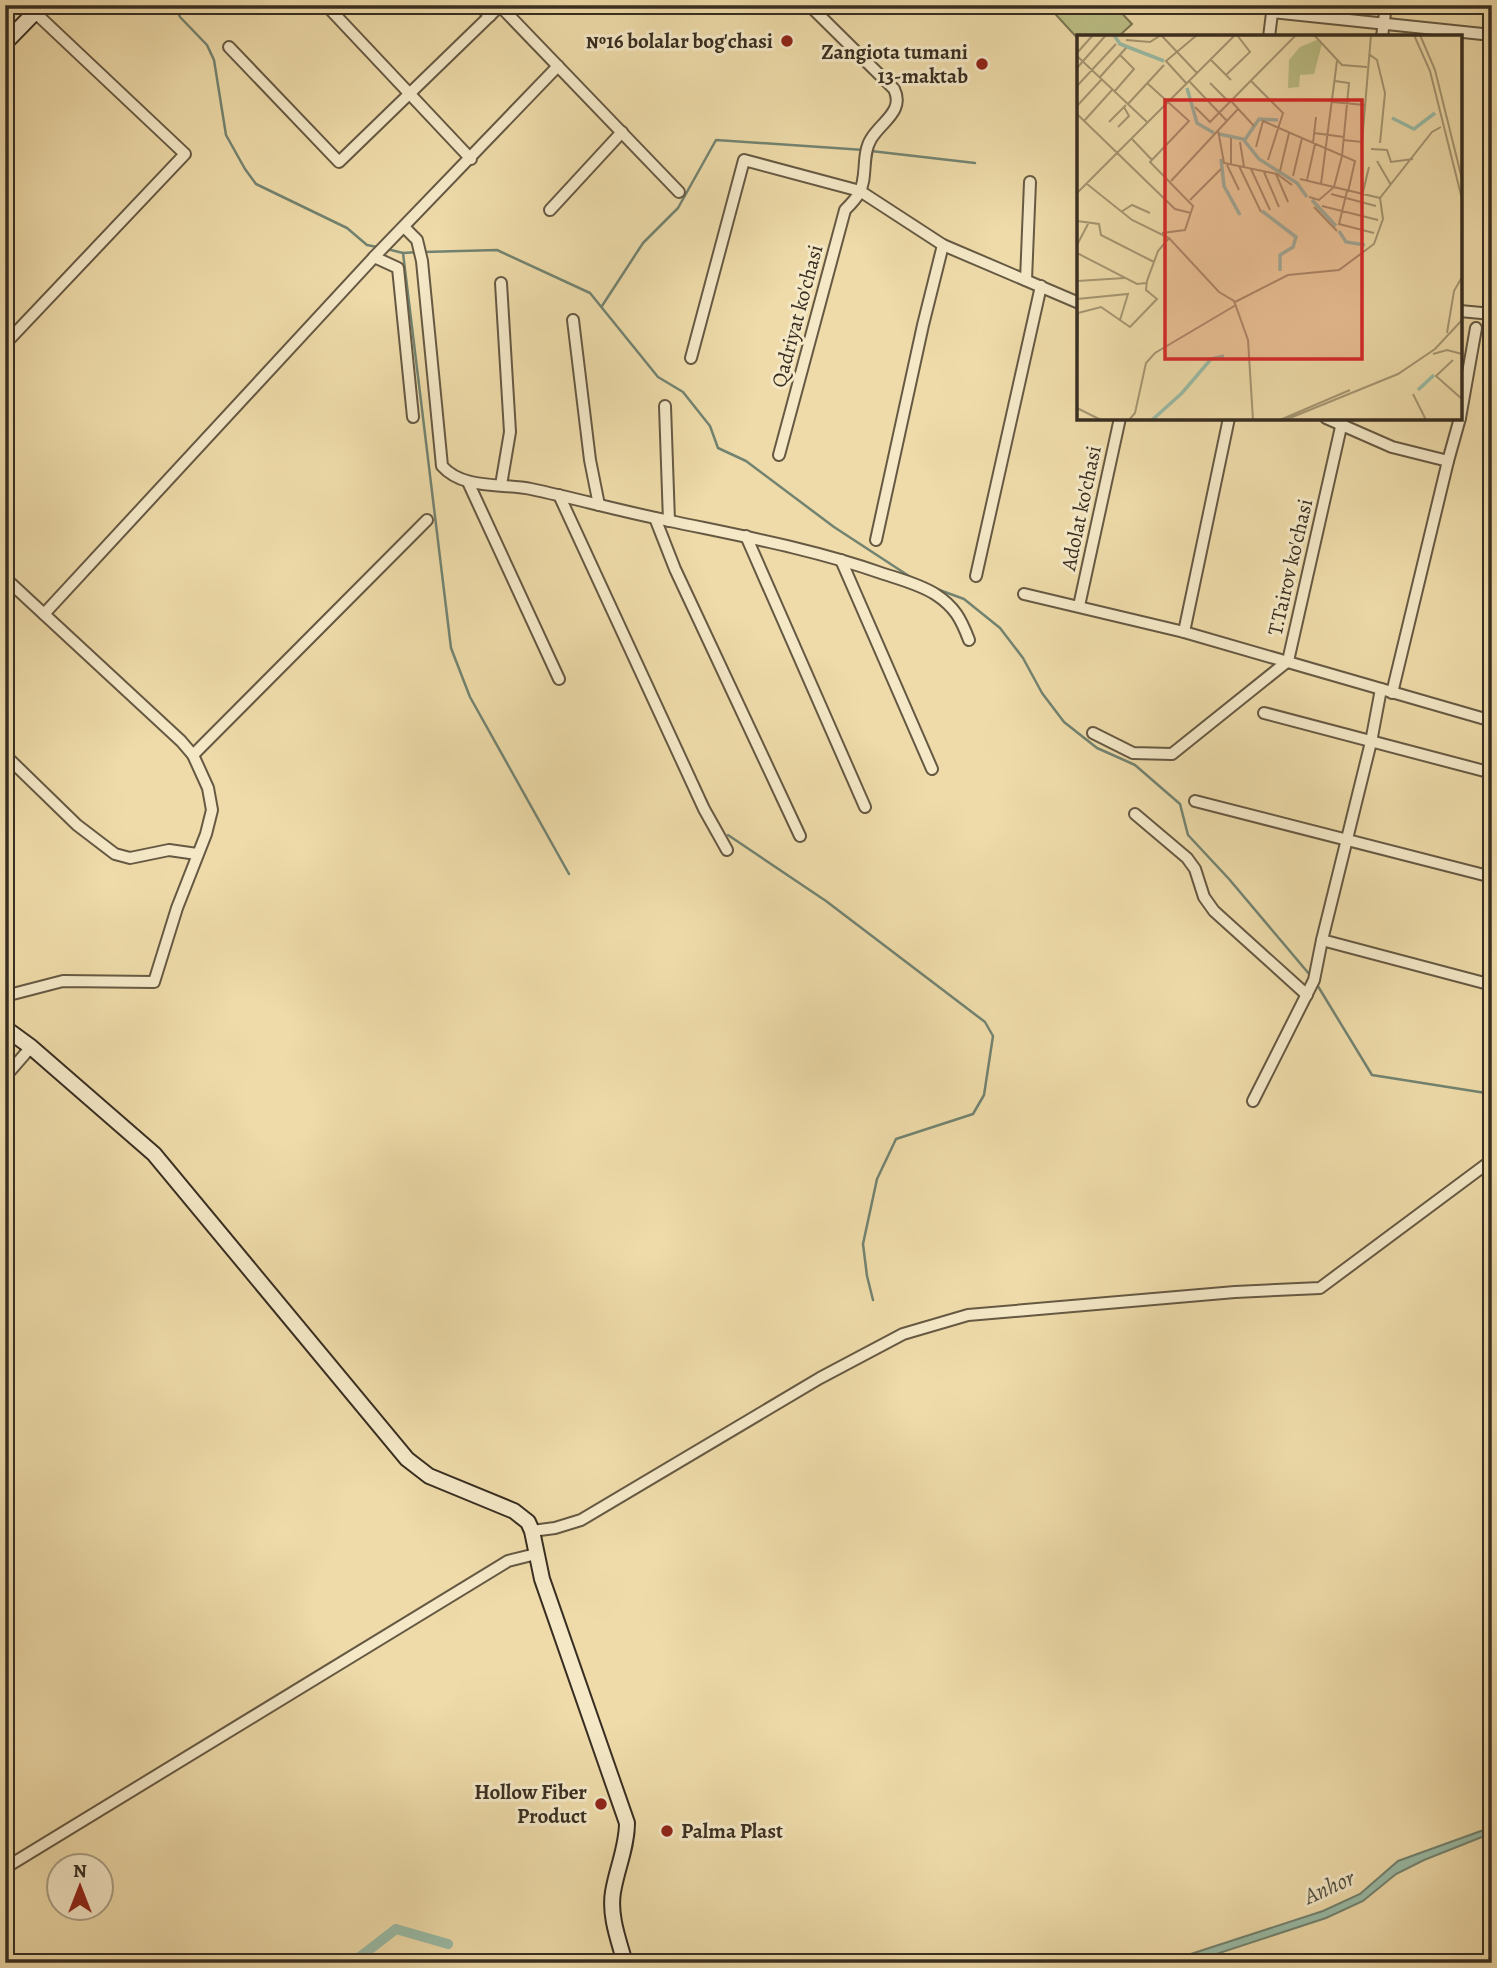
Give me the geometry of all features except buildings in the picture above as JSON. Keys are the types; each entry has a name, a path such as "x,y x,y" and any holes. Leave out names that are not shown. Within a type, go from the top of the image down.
{"street":[{"path":"326,5 471,159"},
{"path":"479,5 490,16"},
{"path":"809,5 894,89 898,98 898,106 871,138 866,151 860,191"},
{"path":"1382,35 1386,5"},
{"path":"229,47 339,162 500,6 679,192"},
{"path":"5,43 35,8 185,154 5,344"},
{"path":"1269,35 1273,9 1492,35"},
{"path":"44,614 390,240 558,66"},
{"path":"550,210 622,132"},
{"path":"691,358 744,160 860,191 943,245 1077,302"},
{"path":"1026,280 1030,182"},
{"name":"Qadriyat ko'chasi","path":"779,455 845,211 860,191"},
{"path":"404,227 416,240 422,261 442,466 450,475 468,482 559,495 841,560 922,587 935,594 958,614 969,640"},
{"path":"876,540 943,245"},
{"path":"375,256 398,268 413,417"},
{"path":"501,283 510,432 501,485"},
{"path":"976,576 1041,285"},
{"path":"1462,312 1492,314"},
{"path":"573,320 590,460 599,505"},
{"path":"1462,407 1476,328"},
{"path":"665,406 669,521"},
{"name":"Adolat ko'chasi","path":"1079,606 1120,420"},
{"path":"1184,632 1230,420"},
{"path":"1392,693 1459,420"},
{"path":"1343,422 1392,447 1448,461"},
{"name":"T.Tairov ko'chasi","path":"1093,733 1133,753 1172,754 1288,661 1343,422"},
{"path":"468,482 559,679"},
{"path":"559,495 704,809 727,850"},
{"path":"655,518 675,569 800,836"},
{"path":"193,755 427,520"},
{"path":"746,536 865,807"},
{"path":"841,560 932,769"},
{"path":"5,578 181,741 193,755 212,802 211,818 177,908 154,982 62,981 5,996"},
{"path":"1024,594 1184,632 1492,721"},
{"path":"1253,1101 1314,980 1371,742 1381,689"},
{"path":"1264,713 1492,773"},
{"path":"5,755 77,825 115,854 130,858 169,850 197,854"},
{"path":"1195,801 1492,877"},
{"path":"1135,814 1187,858 1195,869 1204,897 1214,911 1307,995"},
{"path":"1322,940 1492,985"},
{"path":"5,1028 32,1047 127,1129 165,1166 402,1454 417,1468 435,1479 514,1511 525,1519 532,1531 542,1579 627,1822 627,1839 612,1900 615,1928 625,1963"},
{"path":"5,1077 32,1047"},
{"path":"532,1531 555,1528 581,1520 820,1378 903,1334 968,1315 1235,1292 1320,1288 1492,1160"},
{"path":"5,1868 508,1561 536,1554"}],"green space":[{"path":"1047,5 1114,5 1132,24 1120,35 1077,35 1077,38"}],"shaded area":[{"path":"1492,1827 1492,1833 1396,1874 1363,1901 1326,1918 1189,1963 1163,1963 1323,1911 1360,1894 1398,1861"}],"waterway":[{"path":"175,5 180,17 207,45 214,60 226,135 256,184 347,228 367,245 377,247"},
{"path":"602,306 643,243 678,208 716,140 864,150"},
{"path":"871,151 975,163"},
{"path":"387,249 403,253 451,648 470,697 569,874"},
{"path":"424,252 497,250 590,293 658,377 683,392 710,426 718,448 746,461 834,527 912,578"},
{"path":"403,253 418,252"},
{"path":"934,588 964,599 1000,628 1023,658 1042,693 1064,722 1097,748 1135,765 1180,804 1188,835 1310,975"},
{"path":"728,835 826,901 985,1022 993,1036 984,1095 973,1114 896,1139 877,1179 863,1244 873,1300"},
{"path":"1316,983 1372,1075 1492,1094"},
{"name":"Anhor","path":"352,1963 396,1929 448,1944"}],"place":[{"name":"№16 bolalar bog'chasi","path":"787,41"},
{"name":"Zangiota tumani 13-maktab","path":"982,64"},
{"name":"Hollow Fiber Product","path":"601,1804"},
{"name":"Palma Plast","path":"667,1831"}]}
